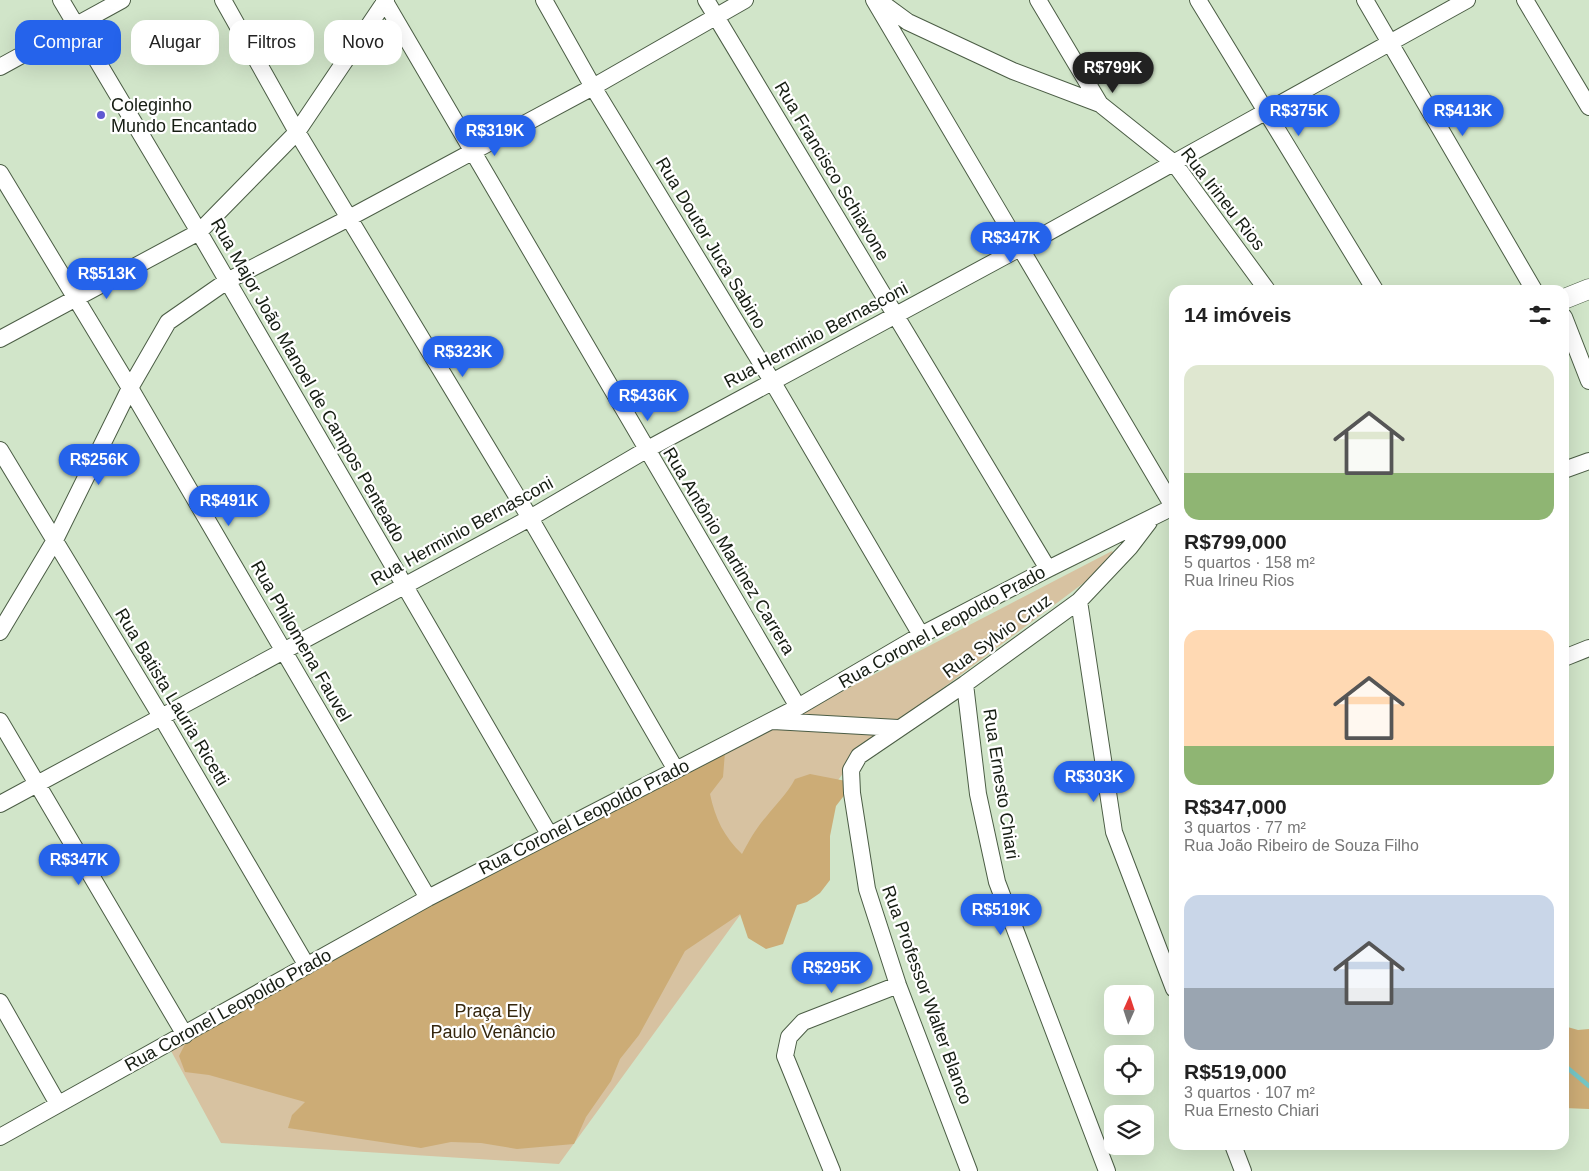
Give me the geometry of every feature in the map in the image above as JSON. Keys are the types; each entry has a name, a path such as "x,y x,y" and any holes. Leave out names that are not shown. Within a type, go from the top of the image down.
{"street":[{"name":"Rua Major João Manoel de Campos Penteado","path":"61,0 73,20"},
{"path":"85,20 122,0"},
{"path":"224,0 298,132 530,518 676,770"},
{"path":"0,339 199,232 298,132 385,0"},
{"name":"Rua Antônio Martinez Carrera","path":"385,0 646,450 798,706"},
{"name":"Rua Doutor Juca Sabino","path":"544,0 593,87 772,381 921,635"},
{"name":"Rua Francisco Schiavone","path":"706,0 1048,569"},
{"path":"0,632 55,540 130,388 168,322 227,281 593,87 745,0"},
{"path":"876,0 1169,500"},
{"name":"Rua Irineu Rios","path":"876,0 908,22 1013,71 1100,104 1174,163 1263,285"},
{"path":"1038,0 1100,104"},
{"path":"1198,0 1372,285"},
{"path":"1365,0 1531,285"},
{"name":"Rua Herminio Bernasconi","path":"0,804 530,518 646,450 1020,248 1467,0"},
{"path":"1525,0 1589,107"},
{"path":"0,66 15,58"},
{"name":"Rua Major João Manoel de Campos Penteado","path":"100,65 549,834"},
{"name":"Rua Philomena Fauvel","path":"0,173 130,388 428,898"},
{"path":"1569,297 1589,289"},
{"path":"1569,330 1589,381"},
{"name":"Rua Batista Lauria Ricetti","path":"0,450 162,718 307,966"},
{"path":"1569,468 1589,461"},
{"name":"Rua Coronel Leopoldo Prado","path":"0,1136 185,1035 428,898 771,721 921,635 1048,569 1169,510"},
{"name":"Rua Sylvio Cruz","path":"851,770 859,756 965,684 1079,601 1130,547 1152,518"},
{"path":"1079,601 1114,832 1169,975"},
{"path":"1569,656 1589,648"},
{"name":"Rua Ernesto Chiari","path":"965,684 978,794 997,882 1107,1171"},
{"path":"0,721 185,1035"},
{"path":"771,721 898,728"},
{"name":"Rua Professor Walter Blanco","path":"851,770 852,792 867,889 898,985 969,1171"},
{"path":"832,1171 785,1056 789,1036 803,1022 898,985"},
{"path":"0,1002 58,1104"},
{"path":"1235,1150 1243,1171"}],"green space":[{"name":"Praça Ely Paulo Venâncio","path":"1112,551 1116,556 1105,567 860,750 559,1164 221,1143 170,1049 725,752"},
{"name":"Praça Ely Paulo Venâncio","path":"725,752 723,777 710,794 721,827 742,854 759,826 795,779 810,774 846,781 846,793 836,806 830,836 830,880 820,893 807,902 797,905 783,944 766,949 748,938 740,914 685,951 639,1035 620,1059 611,1081 586,1117 574,1144 517,1149 481,1143 451,1142 421,1148 288,1128 292,1115 305,1102 209,1075 185,1072 179,1056 185,1044 423,903"},
{"path":"1569,1027 1578,1030 1589,1029 1589,1109 1569,1108"}],"waterway":[{"path":"1569,1069 1589,1086"}],"place":[{"name":"Coleginho Mundo Encantado","path":"101,115"}]}
